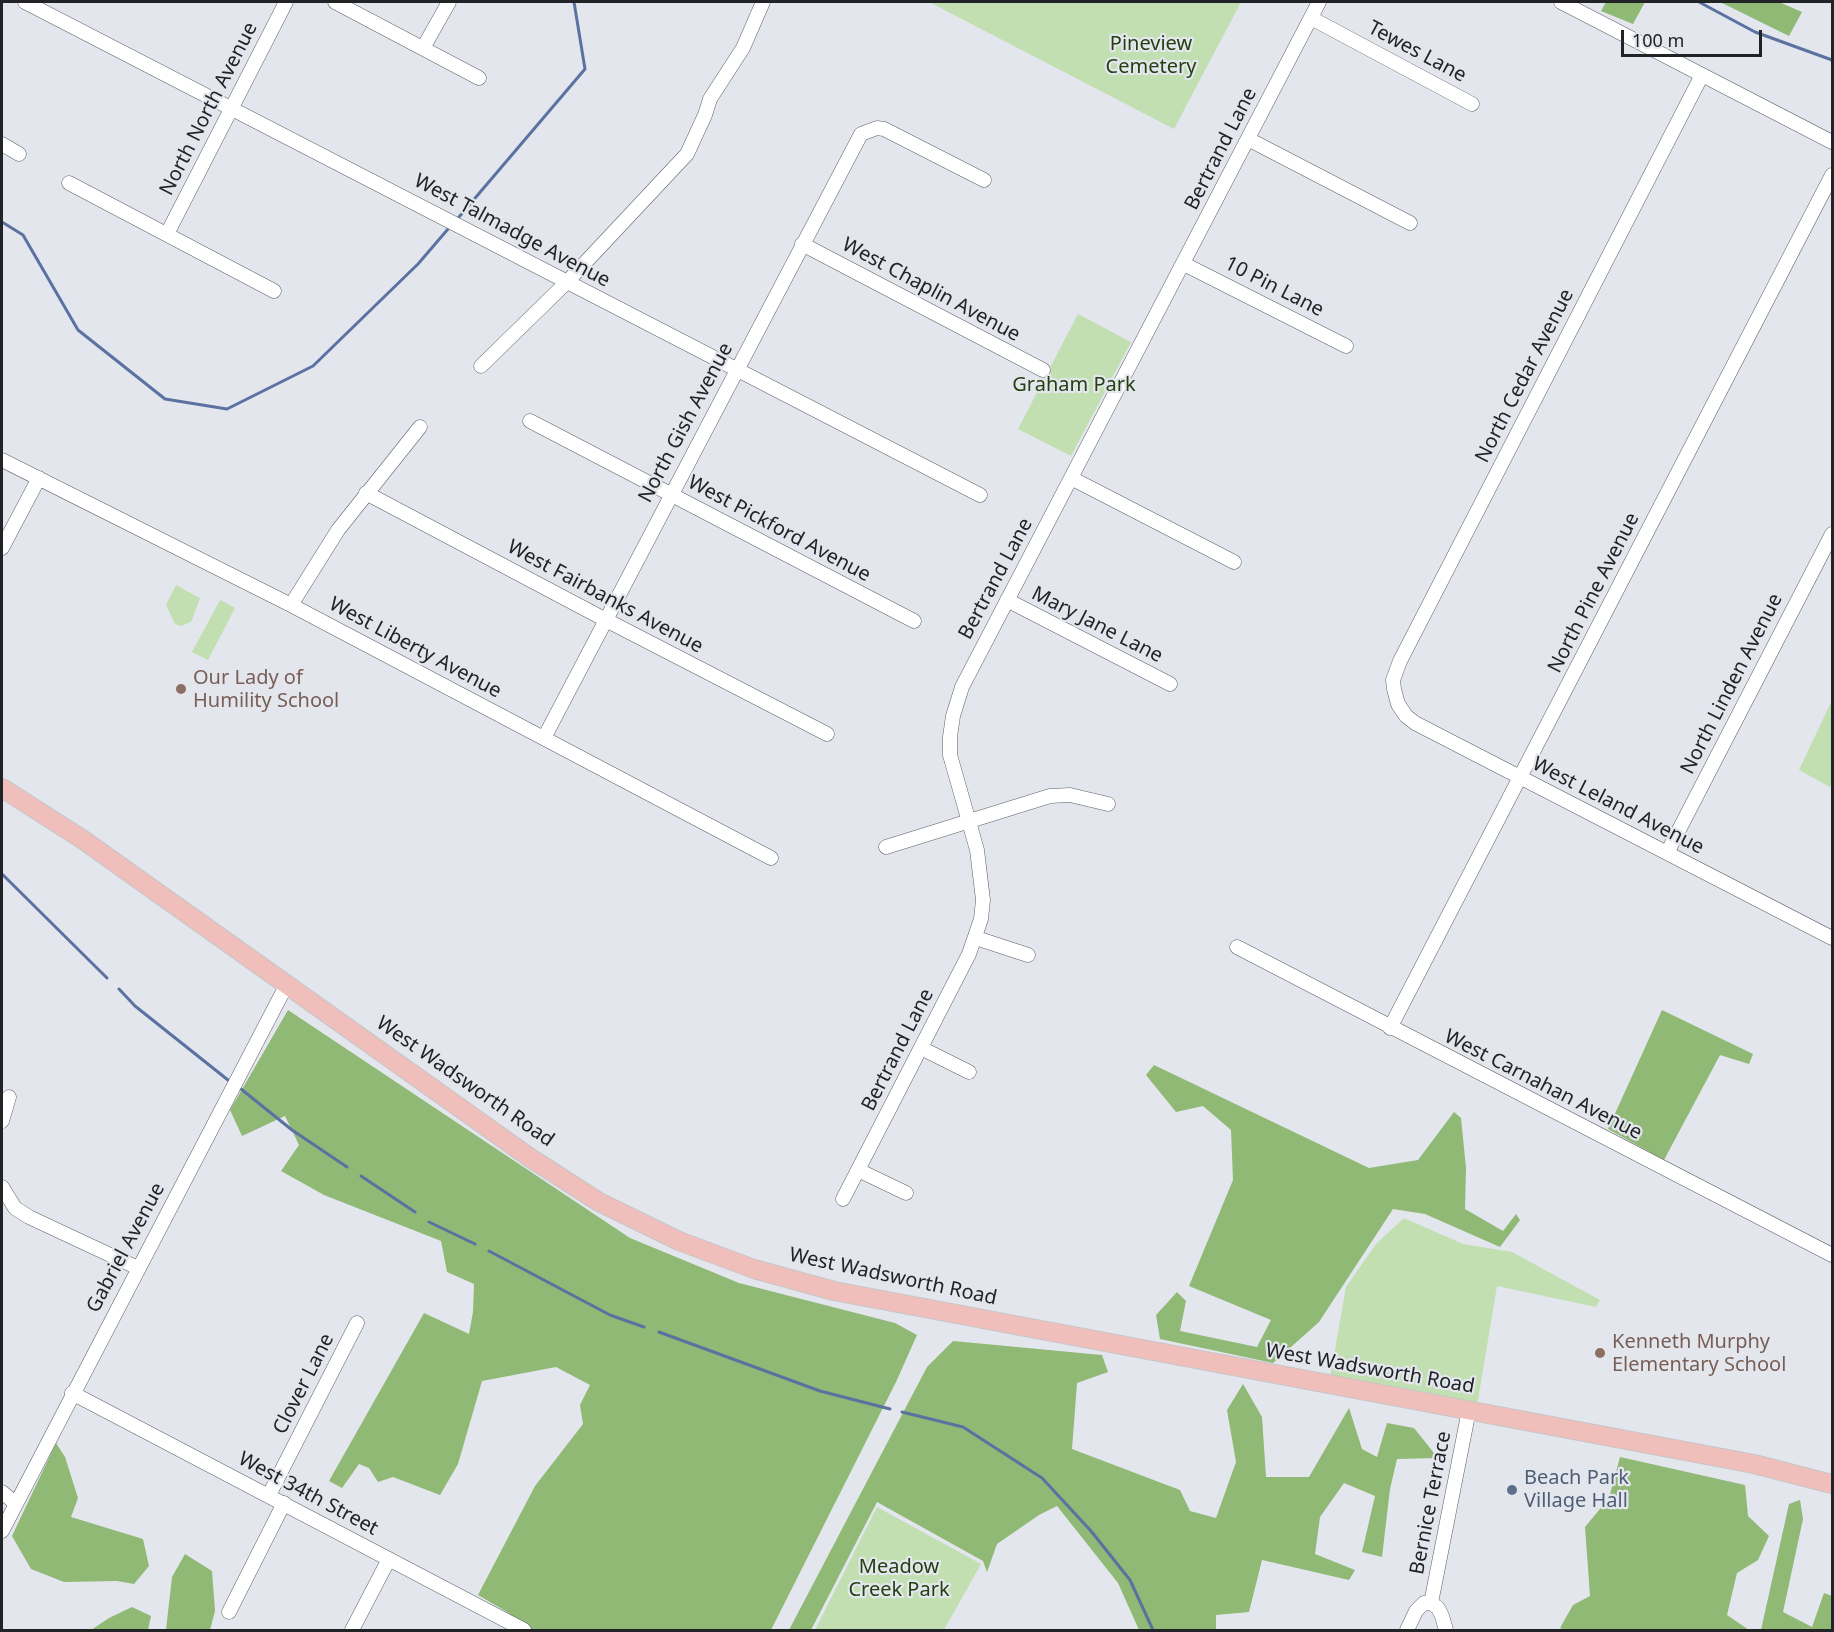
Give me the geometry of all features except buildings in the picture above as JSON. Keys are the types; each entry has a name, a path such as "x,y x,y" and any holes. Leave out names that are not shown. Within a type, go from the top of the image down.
{"main road":[{"name":"West Wadsworth Road","path":"2,788 82,839 530,1157 599,1202 679,1241 754,1269 834,1292 1754,1464 1833,1484"}],"street":[{"name":"West Talmadge Avenue","path":"25,2 231,106 980,495"},
{"name":"North North Avenue","path":"167,234 286,2"},
{"path":"335,2 479,78"},
{"path":"423,48 449,2"},
{"path":"481,366 567,282 687,154 710,99 743,48 763,2"},
{"name":"Bertrand Lane","path":"843,1199 976,938 983,900 977,850 950,755 953,716 962,687 1319,2"},
{"path":"1561,2 1833,142"},
{"name":"Tewes Lane","path":"1311,18 1472,104"},
{"name":"North Cedar Avenue","path":"1396,697 1393,680 1400,661 1702,75"},
{"name":"North Gish Avenue","path":"544,738 861,134 867,130 884,129 984,180"},
{"path":"1248,139 1410,223"},
{"path":"2,144 19,154"},
{"name":"North Pine Avenue","path":"1390,1028 1833,176"},
{"path":"69,183 274,291"},
{"name":"West Chaplin Avenue","path":"802,244 1042,370"},
{"name":"10 Pin Lane","path":"1184,264 1346,346"},
{"name":"West Pickford Avenue","path":"530,421 914,621"},
{"path":"291,605 338,530 420,426"},
{"name":"West Liberty Avenue","path":"2,460 291,605 771,858"},
{"path":"2,548 39,478"},
{"path":"1071,478 1234,562"},
{"name":"West Fairbanks Avenue","path":"366,493 827,734"},
{"name":"North Linden Avenue","path":"1667,853 1833,534"},
{"name":"Mary Jane Lane","path":"1007,600 1170,684"},
{"name":"West Leland Avenue","path":"1396,697 1406,716 1415,723 1833,938"},
{"path":"886,847 1050,796 1070,795 1108,804"},
{"path":"976,938 1028,956"},
{"name":"West Carnahan Avenue","path":"1237,948 1833,1255"},
{"name":"Gabriel Avenue","path":"2,1531 287,984"},
{"path":"921,1048 969,1072"},
{"path":"2,1120 9,1097"},
{"path":"858,1170 906,1193"},
{"path":"2,1187 15,1208 29,1217 138,1268"},
{"name":"Clover Lane","path":"268,1494 357,1323"},
{"name":"West 34th Street","path":"72,1393 524,1630"},
{"name":"Bernice Terrace","path":"1431,1603 1469,1410"},
{"path":"2,1492 15,1503"},
{"path":"230,1612 284,1503"},
{"path":"352,1630 389,1559"},
{"path":"1407,1630 1416,1611 1424,1603 1431,1603 1438,1608 1446,1630"}],"green space":[{"name":"Pineview Cemetery","path":"929,2 1241,2 1174,129"},
{"path":"1606,2 1645,2 1633,24 1601,11"},
{"path":"1720,2 1779,2 1802,12 1789,36"},
{"name":"Graham Park","path":"1078,314 1131,342 1071,456 1018,429"},
{"path":"176,585 200,598 191,622 181,626 175,624 166,605"},
{"path":"220,600 235,608 208,660 192,652"},
{"path":"1832,700 1832,788 1799,770"},
{"path":"288,1010 630,1238 739,1283 895,1323 917,1335 896,1382 771,1630 531,1630 478,1595 535,1486 583,1424 580,1405 590,1385 556,1367 482,1381 458,1464 440,1495 393,1477 378,1482 369,1468 359,1464 342,1488 329,1481 424,1313 469,1334 474,1284 447,1272 441,1241 324,1195 281,1171 299,1145 285,1116 242,1136 230,1110"},
{"path":"1662,1010 1753,1054 1749,1064 1720,1055 1664,1160 1608,1129"},
{"path":"1154,1065 1369,1168 1418,1160 1454,1112 1461,1118 1466,1168 1465,1209 1503,1231 1516,1214 1520,1220 1500,1247 1425,1214 1393,1209 1319,1322 1273,1363 1160,1339 1156,1315 1177,1292 1186,1301 1180,1331 1257,1347 1271,1320 1189,1286 1233,1180 1231,1130 1203,1106 1176,1112 1146,1075"},
{"path":"1404,1218 1463,1244 1512,1252 1600,1300 1596,1307 1497,1286 1477,1406 1330,1378 1346,1287 1376,1244"},
{"path":"953,1341 1102,1355 1108,1372 1077,1383 1072,1449 1180,1490 1190,1511 1216,1518 1236,1462 1227,1410 1243,1384 1262,1417 1266,1477 1309,1477 1349,1408 1362,1449 1377,1457 1387,1423 1414,1428 1438,1458 1397,1459 1390,1489 1382,1557 1362,1552 1375,1496 1344,1483 1320,1517 1315,1554 1355,1570 1349,1580 1262,1560 1249,1612 1216,1615 1216,1630 1139,1630 1118,1583 1057,1506 1039,1515 997,1544 987,1572 983,1561 877,1502 811,1630 789,1630 927,1367"},
{"path":"56,1443 65,1457 78,1498 71,1517 143,1539 149,1566 134,1584 117,1581 64,1582 31,1569 12,1536"},
{"path":"1620,1457 1745,1485 1748,1516 1769,1536 1758,1560 1737,1573 1727,1615 1749,1630 1564,1630 1560,1628 1573,1605 1590,1596 1585,1527 1609,1498"},
{"path":"1800,1500 1803,1519 1783,1612 1812,1627 1824,1593 1832,1596 1832,1630 1761,1630 1789,1504"},
{"name":"Meadow Creek Park","path":"877,1507 981,1564 944,1630 815,1630"},
{"path":"185,1554 212,1571 215,1611 210,1630 166,1630 172,1577"},
{"path":"132,1607 151,1616 148,1630 91,1630 109,1618"}],"waterway":[{"path":"459,217 585,69 574,2"},
{"path":"1699,2 1755,32 1832,60"},
{"path":"2,222 23,235 78,330 165,399 227,409 313,366 418,264 448,229"},
{"path":"2,874 107,978"},
{"path":"119,989 135,1006 228,1080"},
{"path":"241,1089 292,1130 347,1167"},
{"path":"361,1176 415,1212"},
{"path":"429,1222 475,1244"},
{"path":"489,1251 610,1315 644,1327"},
{"path":"659,1332 820,1391 890,1409"},
{"path":"902,1412 963,1427 1042,1478 1091,1531 1130,1580 1153,1630"}],"place":[{"name":"Our Lady of Humility School","path":"181,689"},
{"name":"Kenneth Murphy Elementary School","path":"1600,1353"},
{"name":"Beach Park Village Hall","path":"1512,1490"}]}
